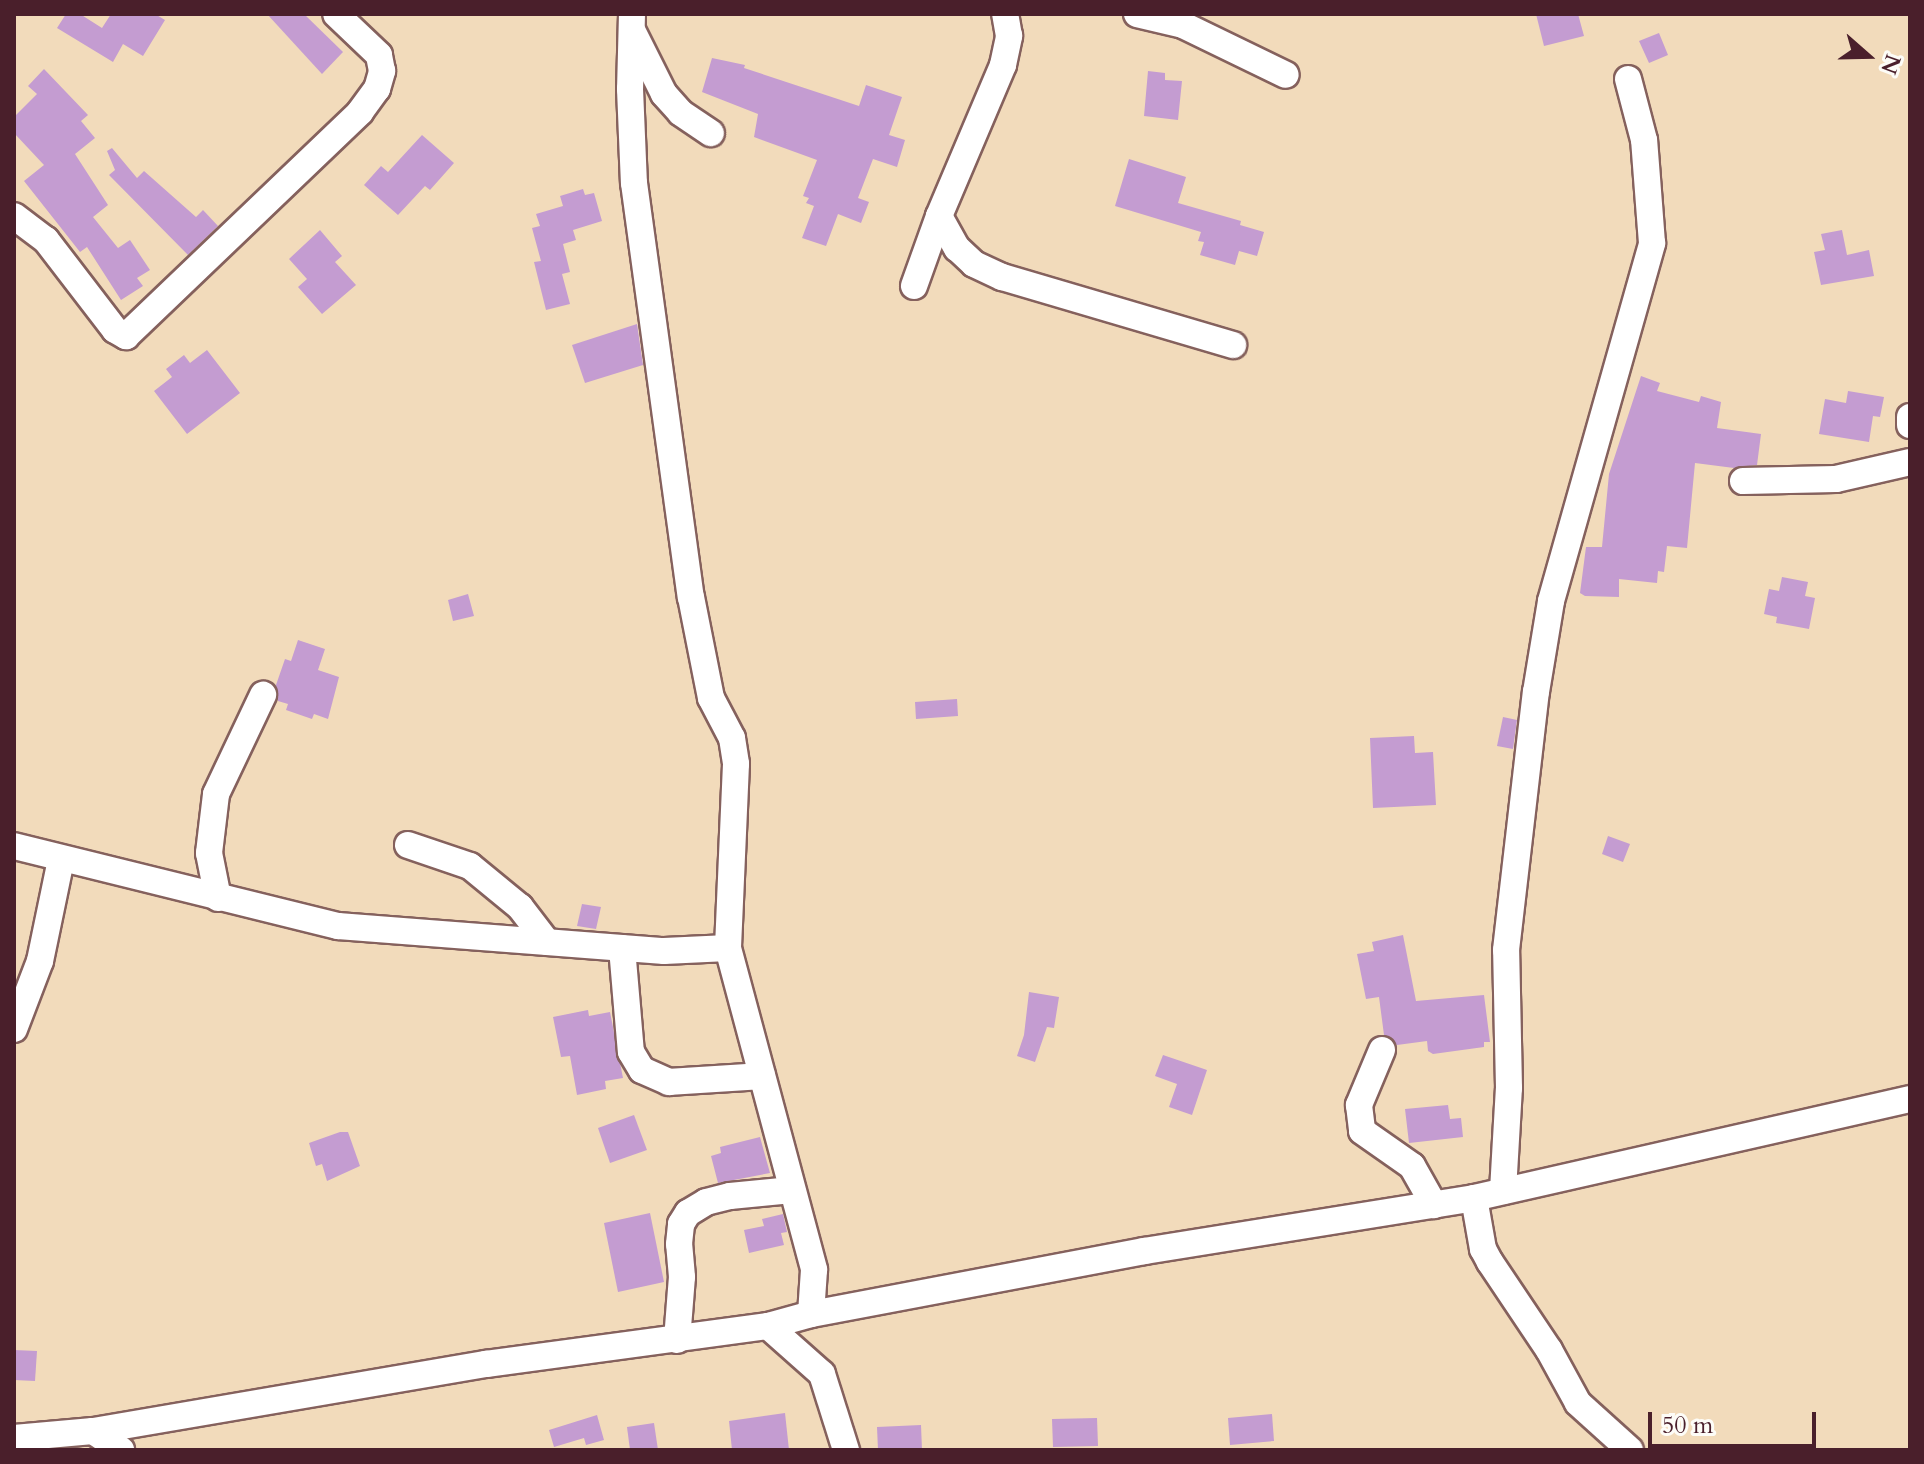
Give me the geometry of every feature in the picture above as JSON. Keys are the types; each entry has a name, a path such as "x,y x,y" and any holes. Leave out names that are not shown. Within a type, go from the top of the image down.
{"street":[{"path":"14,216 46,240 120,335 133,332 360,112 377,89 382,71 379,55 336,14"},
{"path":"914,286 939,216 1003,65 1009,36 1005,14"},
{"path":"1137,14 1183,25 1286,75"},
{"path":"632,21 664,94 681,113 711,133"},
{"path":"632,21 634,183 691,597 711,698 732,738 736,764 728,948 814,1270 811,1314"},
{"path":"1503,1191 1509,1088 1506,950 1539,677 1551,601 1652,243 1644,140 1628,79"},
{"path":"939,216 957,248 974,264 1002,277 1233,345"},
{"path":"1910,417 1910,425"},
{"path":"1743,481 1836,479 1910,462"},
{"path":"218,898 209,853 216,794 263,695"},
{"path":"408,845 470,866 520,907 547,942"},
{"path":"14,846 338,926 622,948 728,948"},
{"path":"14,1029 40,961 61,860"},
{"path":"622,948 631,1052 642,1070 669,1082 762,1076"},
{"path":"1382,1050 1363,1090 1358,1120 1362,1131 1373,1142 1412,1166 1434,1205"},
{"path":"14,1438 93,1431 486,1364 768,1326 811,1314 1144,1251 1474,1198 1910,1099"},
{"path":"677,1340 682,1277 679,1244 681,1224 688,1213 706,1202 730,1196 792,1190"},
{"path":"1474,1198 1483,1249 1490,1262 1549,1350 1578,1403 1630,1450"},
{"path":"768,1326 822,1374 846,1450"},
{"path":"93,1431 121,1450"}],"building":[{"path":"66,14 80,14 102,28 111,14 155,14 165,20 143,56 123,44 113,62 57,28"},
{"path":"267,14 304,14 343,52 322,74"},
{"path":"1536,14 1578,14 1584,36 1544,46"},
{"path":"1659,33 1668,55 1649,63 1639,41"},
{"path":"712,58 745,65 744,68 859,106 866,85 902,97 889,135 905,140 897,167 873,159 858,198 869,202 861,223 838,214 826,246 802,238 814,206 806,203 809,198 803,196 817,160 754,137 758,114 702,92"},
{"path":"44,69 88,115 81,121 95,138 75,154 108,205 93,217 118,248 130,240 150,270 137,278 143,286 121,300 87,247 80,252 24,181 44,165 14,133 14,117 37,94 28,86"},
{"path":"1148,71 1165,73 1165,80 1182,81 1178,120 1144,116"},
{"path":"422,135 454,163 430,190 425,186 398,215 364,185 381,166 388,172"},
{"path":"112,148 137,178 144,171 196,217 203,210 218,226 188,255 109,175 115,170 107,151"},
{"path":"1129,159 1186,177 1178,203 1241,221 1240,225 1264,232 1257,256 1239,251 1235,265 1200,255 1204,242 1198,241 1201,232 1115,206"},
{"path":"583,189 585,195 594,193 602,221 573,230 576,240 563,244 570,272 562,274 570,304 546,310 534,262 541,261 532,228 540,226 536,214 563,206 560,196"},
{"path":"320,230 342,256 335,262 356,285 322,314 298,287 307,279 289,259"},
{"path":"1842,230 1847,255 1869,250 1874,276 1821,285 1814,252 1825,250 1821,234"},
{"path":"637,324 643,365 585,383 572,345"},
{"path":"207,350 240,393 187,434 154,391 172,377 166,369 184,355 190,363"},
{"path":"1641,376 1660,383 1657,391 1699,402 1701,396 1721,402 1717,428 1761,434 1757,465 1734,468 1695,463 1687,548 1667,546 1664,572 1658,571 1657,583 1619,579 1619,597 1585,596 1580,593 1586,547 1602,547 1609,474"},
{"path":"1848,391 1884,397 1880,417 1873,416 1869,442 1819,434 1825,399 1846,403"},
{"path":"1782,577 1808,582 1805,596 1815,598 1809,629 1776,623 1777,617 1764,614 1769,589 1779,591"},
{"path":"468,594 474,616 453,621 448,600"},
{"path":"298,640 325,649 318,670 339,677 328,719 314,714 312,719 286,710 288,704 278,701 276,685 285,659 291,661"},
{"path":"957,699 958,716 916,719 915,702"},
{"path":"1503,717 1517,720 1513,749 1497,746"},
{"path":"1414,736 1415,753 1433,752 1436,805 1373,808 1370,738"},
{"path":"1608,836 1630,844 1623,862 1602,854"},
{"path":"582,904 601,907 596,929 577,926"},
{"path":"1403,935 1416,1001 1484,995 1490,1042 1484,1042 1484,1047 1433,1054 1428,1051 1427,1041 1397,1045 1384,1035 1379,997 1366,999 1357,954 1374,951 1372,942"},
{"path":"1029,992 1059,997 1054,1028 1047,1027 1035,1062 1017,1056 1024,1035"},
{"path":"588,1010 589,1016 610,1012 623,1078 605,1081 606,1089 577,1095 570,1056 561,1057 553,1017"},
{"path":"1163,1055 1207,1070 1192,1115 1169,1107 1177,1084 1155,1076"},
{"path":"1448,1105 1450,1119 1461,1118 1463,1137 1409,1143 1405,1109"},
{"path":"634,1115 647,1150 610,1163 598,1128"},
{"path":"348,1132 360,1166 327,1181 322,1164 316,1166 309,1143"},
{"path":"760,1137 770,1173 718,1183 711,1156 721,1153 720,1147"},
{"path":"650,1213 664,1282 618,1292 604,1223"},
{"path":"783,1214 787,1232 781,1233 784,1245 749,1253 744,1230 764,1226 762,1219"},
{"path":"14,1350 37,1351 35,1381 14,1380"},
{"path":"785,1413 789,1450 732,1450 729,1421"},
{"path":"1272,1414 1274,1441 1230,1445 1228,1418"},
{"path":"597,1415 604,1440 586,1445 584,1438 554,1447 549,1430"},
{"path":"1097,1418 1098,1446 1053,1447 1052,1419"},
{"path":"654,1423 658,1450 630,1450 627,1427"},
{"path":"921,1425 922,1450 878,1450 877,1427"}]}
